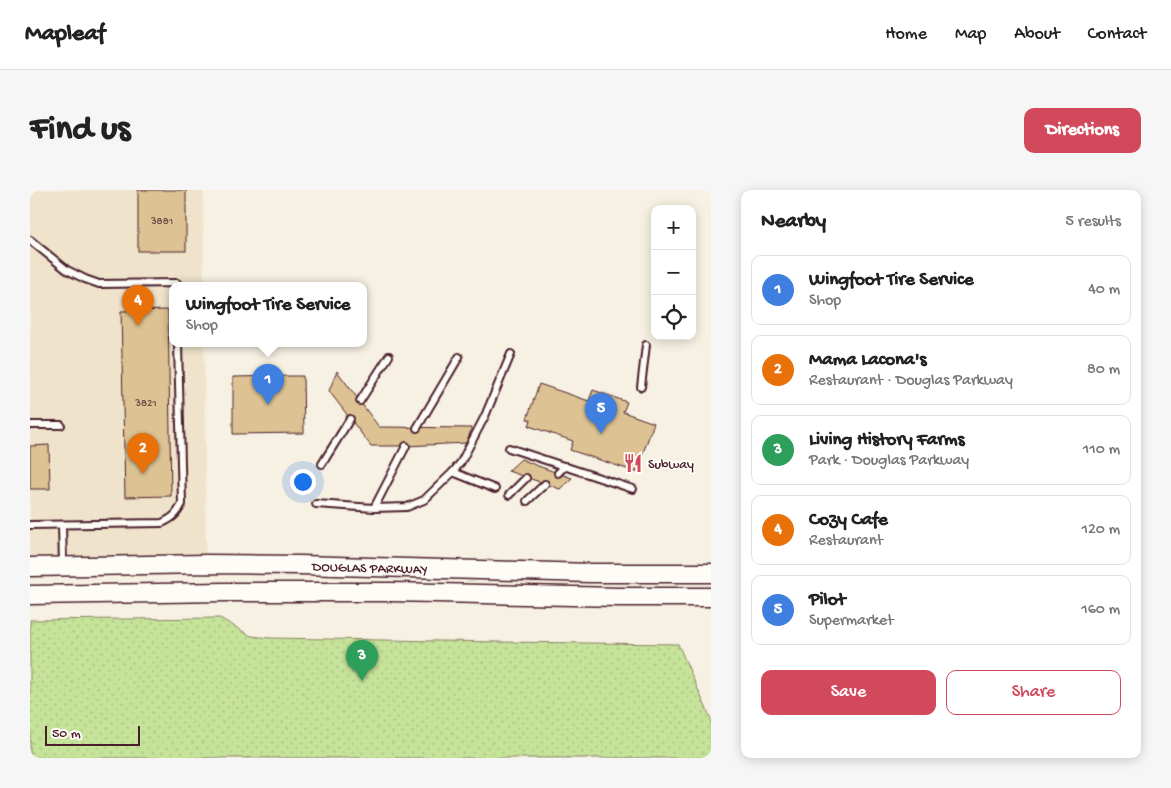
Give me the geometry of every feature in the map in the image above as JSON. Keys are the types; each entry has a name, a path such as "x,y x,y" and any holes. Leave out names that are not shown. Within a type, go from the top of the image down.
{"main road":[{"name":"DOUGLAS PARKWAY","path":"30,567 224,564 591,573 711,572"},
{"name":"DOUGLAS PARKWAY","path":"30,595 391,592 619,598 711,597"}],"lane":[{"path":"30,240 67,270 85,280 99,284 169,283"},
{"path":"640,387 646,345"},
{"path":"30,525 162,523 175,517 182,504 178,347"},
{"path":"316,504 374,508 407,507 424,500 461,462 485,416 511,354"},
{"path":"360,401 389,356"},
{"path":"417,428 459,356"},
{"path":"322,464 350,418"},
{"path":"30,425 61,425"},
{"path":"374,508 406,446"},
{"path":"509,448 633,489"},
{"path":"538,466 545,460"},
{"path":"558,473 566,466"},
{"path":"453,472 495,489"},
{"path":"509,495 526,478"},
{"path":"528,501 545,484"},
{"path":"62,525 63,566"}],"shaded area":[{"path":"30,190 203,190 204,282 169,282 169,347 204,347 206,564 30,567"}],"green space":[{"path":"220,618 251,636 271,638 678,644 711,719 711,758 30,758 30,620"}],"building":[{"path":"138,190 186,190 186,251 138,251"},
{"path":"168,310 171,496 125,497 121,311"},
{"path":"337,371 379,427 472,428 466,443 371,446 329,391"},
{"path":"303,376 304,433 233,434 233,377"},
{"path":"539,384 589,401 593,390 627,402 623,412 654,423 636,472 570,450 573,441 529,426 531,420 527,419"},
{"path":"49,445 50,489 30,489 30,446"},
{"path":"521,459 572,478 560,489 508,471"}],"place":[{"name":"Cozy Cafe","path":"138,326"},
{"name":"Wingfoot Tire Service","path":"268,405"},
{"name":"Pilot","path":"601,434"},
{"name":"Subway","path":"633,463"},
{"name":"Mama Lacona's","path":"143,474"},
{"name":"Living History Farms","path":"362,681"}]}
